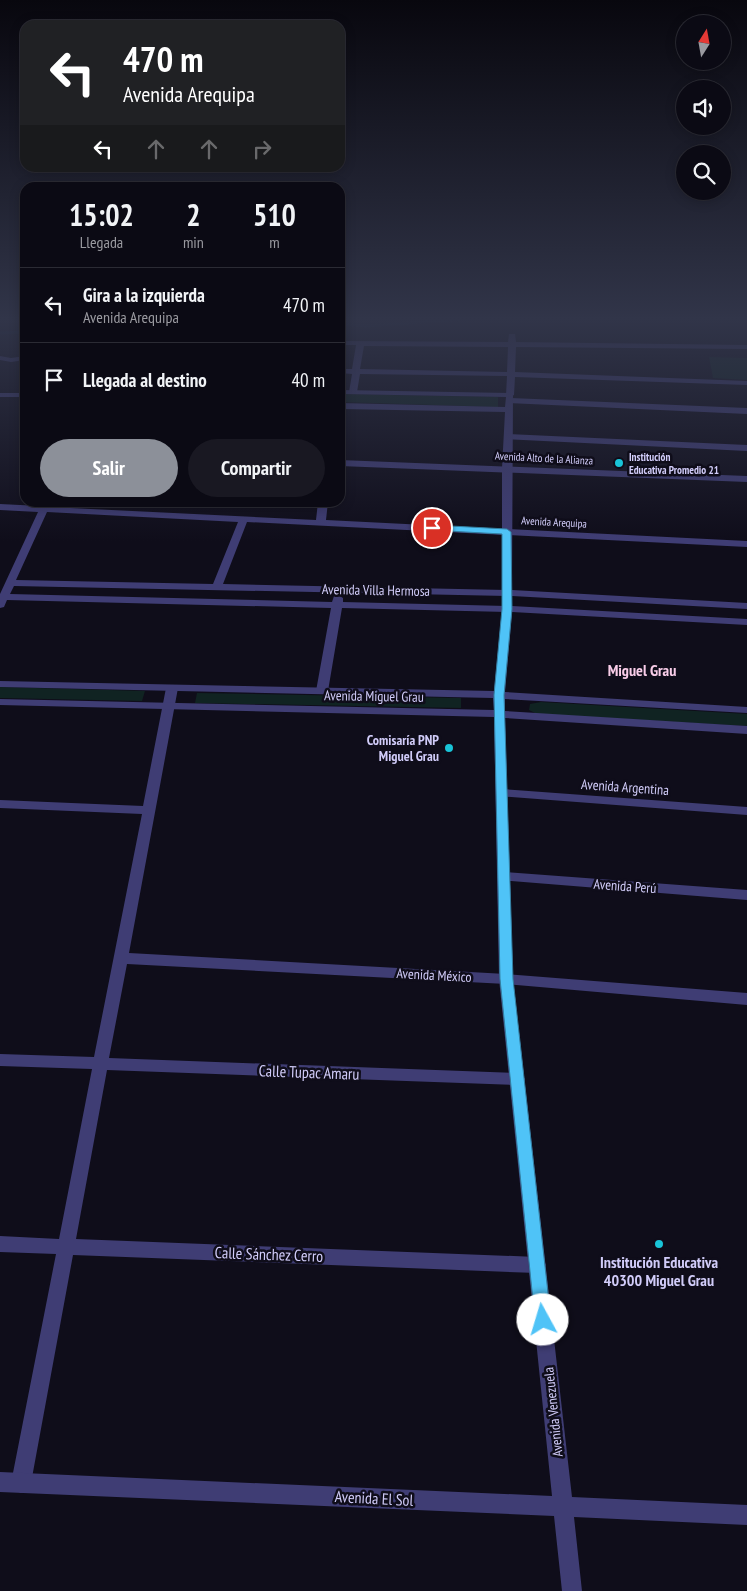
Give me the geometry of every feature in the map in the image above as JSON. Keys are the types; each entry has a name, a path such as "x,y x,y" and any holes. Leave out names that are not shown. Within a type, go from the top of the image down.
{"street":[{"path":"357,392 510,402 747,412"},
{"name":"Avenida Venezuela","path":"510,392 507,468 507,609 499,695 506,979 572,1591"},
{"path":"0,395 20,396"},
{"path":"345,406 510,402"},
{"path":"508,437 747,448"},
{"name":"Avenida Alto de la Alianza","path":"345,463 507,468 747,479"},
{"name":"Avenida Arequipa","path":"0,507 20,506"},
{"path":"2,601 45,507"},
{"name":"Avenida Arequipa","path":"76,507 244,518 747,544"},
{"path":"321,522 323,507"},
{"path":"217,587 244,518"},
{"name":"Avenida Villa Hermosa","path":"10,583 507,593 747,606"},
{"path":"322,691 339,589"},
{"name":"Avenida Villa Hermosa","path":"2,601 337,604 507,609 747,622"},
{"name":"Avenida Miguel Grau","path":"0,684 499,695 747,710"},
{"path":"21,1483 172,688"},
{"name":"Avenida Miguel Grau","path":"0,702 500,714 747,730"},
{"name":"Avenida Argentina","path":"502,793 747,811"},
{"path":"0,804 149,810"},
{"name":"Avenida Perú","path":"504,878 747,895"},
{"name":"Avenida México","path":"121,958 506,979 747,999"},
{"name":"Calle Tupac Amaru","path":"0,1060 517,1079"},
{"name":"Calle Sánchez Cerro","path":"0,1244 537,1265"},
{"name":"Avenida El Sol","path":"0,1482 747,1515"}],"green space":[{"path":"345,394 498,397 498,407 345,402"},
{"path":"0,687 145,691 142,701 0,698"},
{"path":"197,693 461,698 461,708 195,703"},
{"path":"541,702 747,714 747,726 537,714 529,710 530,704"}],"place":[{"name":"Institución Educativa Promedio 21","path":"619,463"},
{"name":"Comisaría PNP Miguel Grau","path":"449,748"},
{"name":"Institución Educativa 40300 Miguel Grau","path":"659,1244"}],"district":[{"name":"Miguel Grau","path":"642,670"}],"route":[{"path":"432,528 507,532 507,609 499,695 506,979 543,1320"}]}
